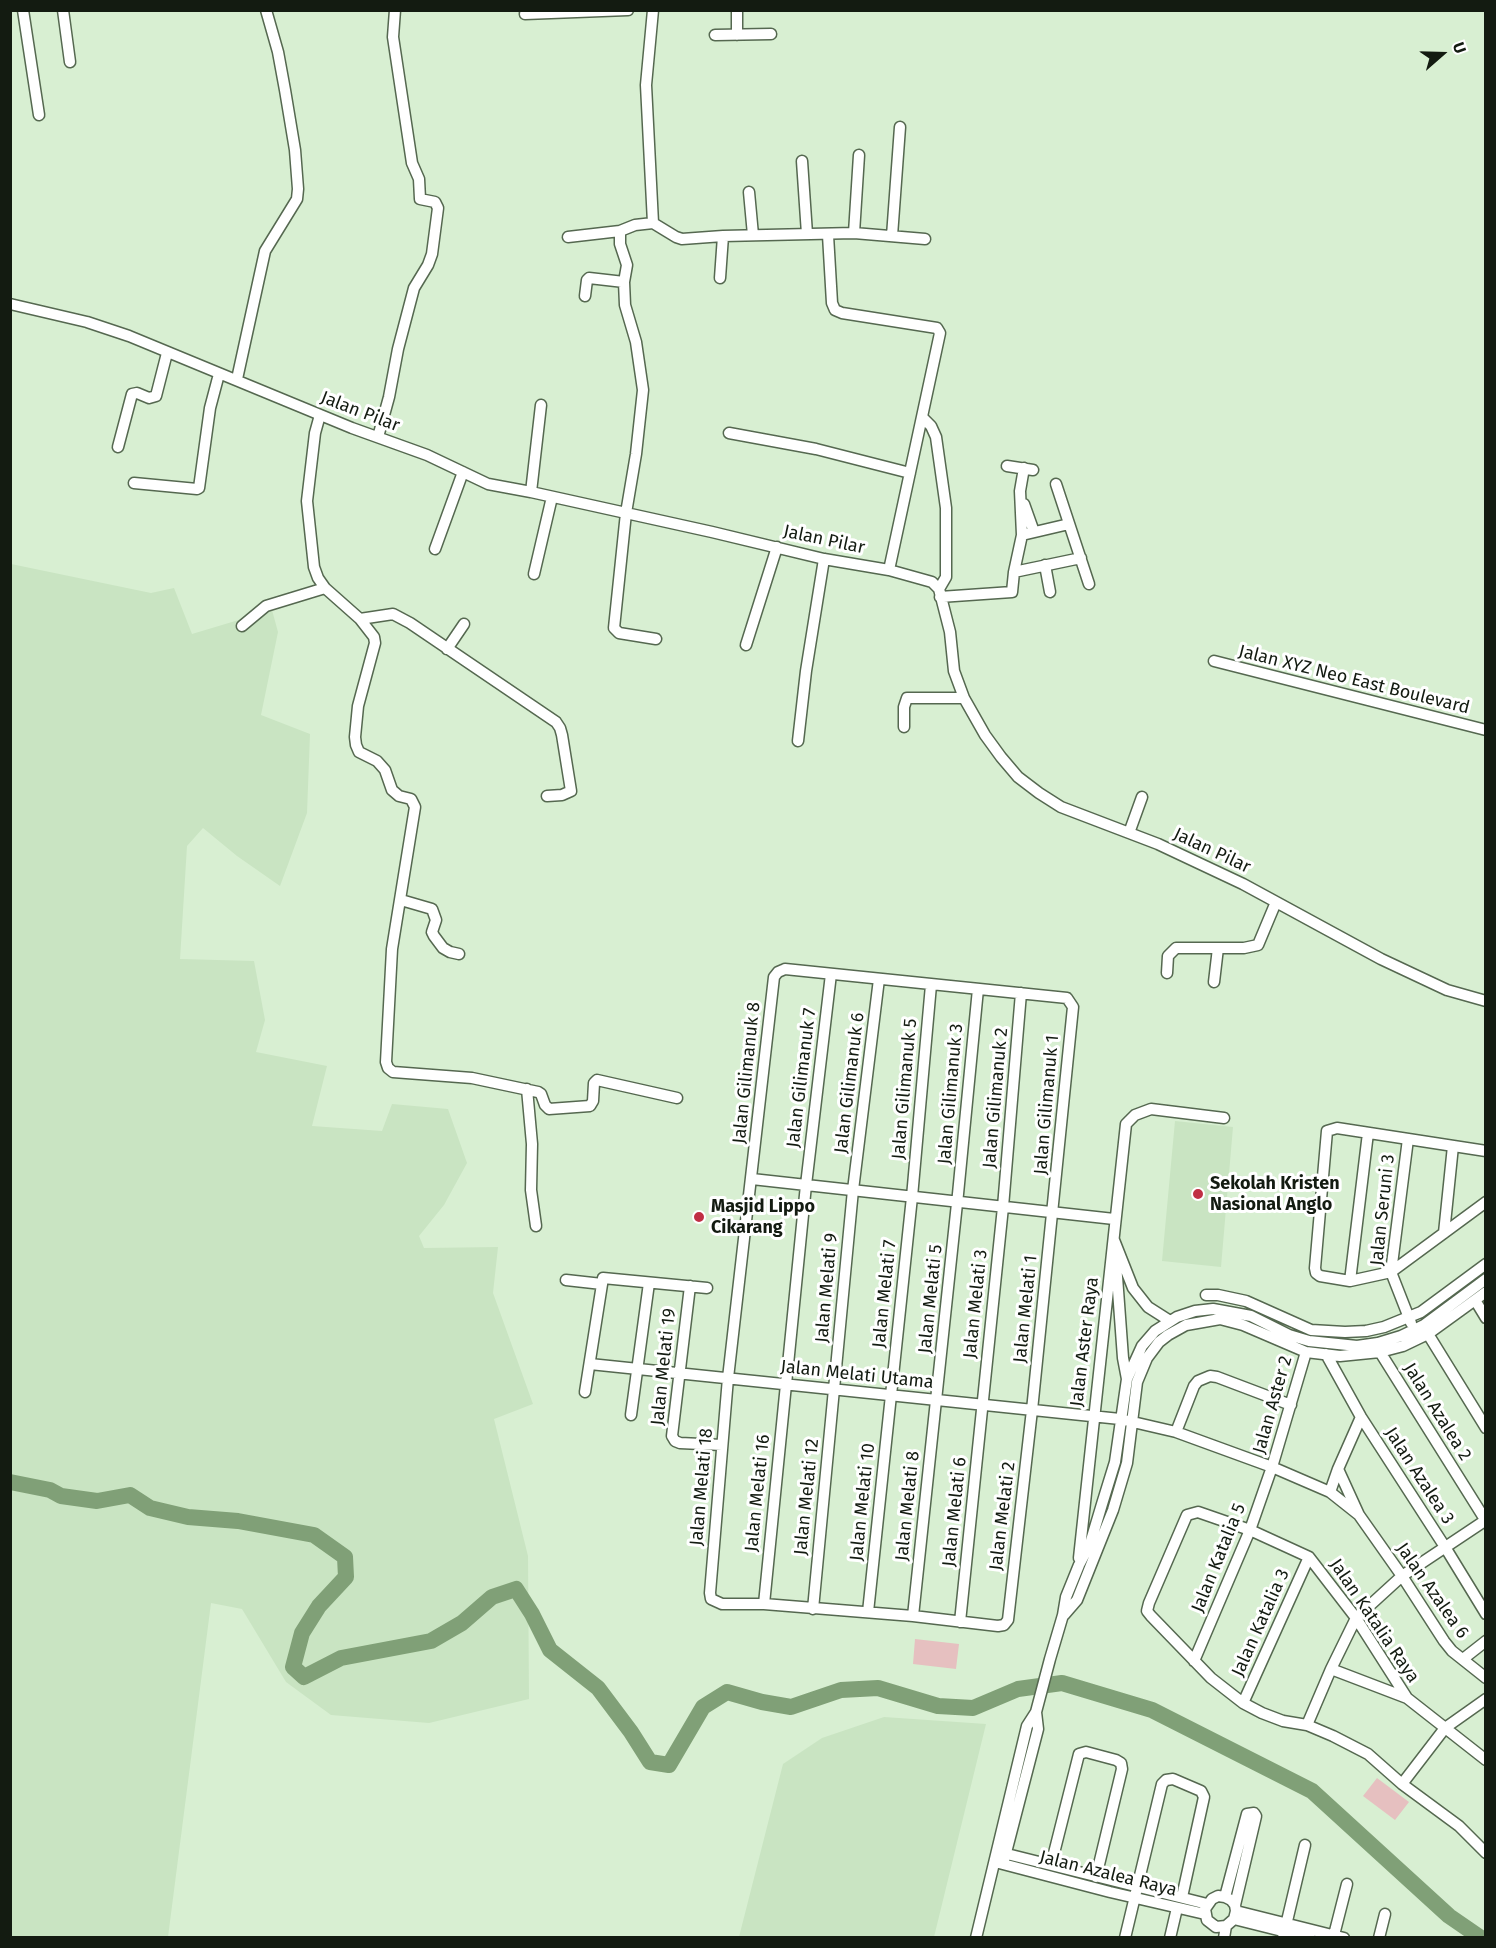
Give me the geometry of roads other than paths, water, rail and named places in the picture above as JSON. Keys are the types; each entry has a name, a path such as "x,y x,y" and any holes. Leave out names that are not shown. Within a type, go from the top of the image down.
{"street":[{"path":"23,10 39,115"},
{"path":"63,10 70,62"},
{"path":"237,379 265,251 297,199 298,189 295,150 285,90 278,52 266,10"},
{"path":"378,437 414,288 432,254 438,208 435,202 420,199 419,179 412,164 393,37 395,10"},
{"path":"525,14 628,10"},
{"path":"653,10 646,85 653,223"},
{"path":"737,10 737,35"},
{"path":"715,35 771,34"},
{"path":"892,236 900,128"},
{"path":"854,233 859,155"},
{"path":"802,161 807,234"},
{"path":"749,192 753,235"},
{"path":"568,237 620,231 635,225 653,223 682,239 854,233 925,239"},
{"path":"620,231 620,244 627,265 624,282 626,305 640,364 643,390 636,454 626,513 614,628 619,633 656,639"},
{"path":"828,235 832,303 835,310 937,328 940,331 889,570"},
{"path":"720,278 723,236"},
{"path":"585,296 589,278 624,282"},
{"name":"Jalan Pilar","path":"10,304 87,322 129,336 320,415 427,455 488,484 777,546 824,559 889,570 932,582 939,593 950,632 954,671 964,698 985,735 1018,777 1061,807 1179,854 1243,884 1381,959 1447,990 1484,998"},
{"path":"118,447 132,394 137,393 149,398 156,396 167,353"},
{"path":"134,483 199,488 209,415 219,374"},
{"path":"531,492 541,405"},
{"path":"320,415 315,433 307,501 314,567 325,588 360,619 371,632 375,643 358,706 356,746 360,752 377,761 385,770 392,790 399,796 411,799 415,807 392,949 386,1062 388,1068 397,1073 472,1078 527,1089 540,1093 545,1106 549,1109 590,1106 593,1101 594,1083 597,1080 677,1098"},
{"path":"922,417 931,426 936,437 946,508 946,577 939,593 1012,592 1022,535 1020,491 1028,469 1007,466"},
{"path":"729,433 816,449 910,473"},
{"path":"435,549 463,472"},
{"path":"1056,484 1089,584"},
{"path":"1020,491 1034,532"},
{"path":"534,574 552,496"},
{"path":"1022,535 1069,524"},
{"path":"746,645 777,546"},
{"path":"1014,572 1081,558"},
{"path":"798,741 806,671 824,559"},
{"path":"1045,565 1050,592"},
{"path":"242,627 266,606 325,588"},
{"path":"360,619 393,614 410,623 556,722 560,728 571,791 562,795 547,796"},
{"path":"447,649 464,624"},
{"name":"Jalan XYZ Neo East Boulevard","path":"1214,661 1485,730"},
{"path":"904,727 904,707 907,698 964,698"},
{"path":"1129,833 1142,797"},
{"path":"400,900 432,909 435,915 432,932 434,936 443,948 459,954"},
{"path":"1167,973 1168,956 1176,948 1244,948 1258,945 1276,902"},
{"path":"1214,982 1218,948"},
{"name":"Jalan Gilimanuk 8","path":"728,1378 774,977 785,969 831,974"},
{"path":"831,974 1021,993"},
{"name":"Jalan Gilimanuk 7","path":"786,1384 806,1185 831,974"},
{"name":"Jalan Gilimanuk 6","path":"853,1190 879,979"},
{"name":"Jalan Gilimanuk 5","path":"912,1197 931,985"},
{"name":"Jalan Gilimanuk 3","path":"957,1202 978,989"},
{"name":"Jalan Gilimanuk 1","path":"1021,993 1067,998 1073,1006 1053,1212"},
{"name":"Jalan Gilimanuk 2","path":"1003,1207 1021,993"},
{"path":"527,1089 532,1144 531,1190 537,1226"},
{"name":"Jalan Aster Raya","path":"1079,1564 1114,1239 1114,1219 1126,1124 1135,1115 1151,1109 1224,1118"},
{"path":"1485,1151 1336,1128 1327,1131 1316,1273 1320,1276 1350,1281 1391,1272 1485,1202"},
{"path":"1350,1281 1368,1133"},
{"name":"Jalan Seruni 3","path":"1408,1139 1391,1272 1414,1330"},
{"path":"1444,1233 1453,1146"},
{"path":"752,1179 1114,1219"},
{"name":"Jalan Melati 9","path":"834,1389 853,1190"},
{"name":"Jalan Melati 7","path":"891,1395 912,1197"},
{"name":"Jalan Melati 5","path":"937,1400 957,1202"},
{"name":"Jalan Melati 3","path":"983,1405 1003,1207"},
{"name":"Jalan Melati 1","path":"1032,1410 1053,1212"},
{"path":"1114,1239 1133,1288 1148,1306 1170,1321"},
{"path":"1114,1239 1123,1358 1127,1380"},
{"path":"1213,1309 1209,1295 1246,1301 1311,1330 1366,1331 1409,1318 1485,1264"},
{"path":"1120,1419 1127,1380 1142,1346 1155,1331 1185,1314 1213,1309 1251,1316 1307,1347 1364,1345 1386,1341 1424,1325 1485,1279"},
{"path":"566,1280 706,1288"},
{"path":"585,1392 603,1281"},
{"path":"631,1415 649,1283"},
{"name":"Jalan Melati 19","path":"690,1286 672,1436 680,1443 722,1445"},
{"path":"976,1938 1010,1818 1022,1767 1027,1726 1040,1700 1064,1615 1077,1600 1113,1510 1127,1463 1137,1382 1147,1358 1159,1342 1186,1325 1220,1319 1326,1354 1340,1356 1380,1352 1403,1346 1428,1334 1485,1292"},
{"path":"1475,1300 1485,1318"},
{"name":"Jalan Aster 2","path":"1272,1467 1311,1330"},
{"path":"1428,1334 1485,1428"},
{"name":"Jalan Azalea 2","path":"1380,1352 1485,1520"},
{"name":"Jalan Azalea 3","path":"1326,1354 1361,1417 1445,1547 1485,1614"},
{"name":"Jalan Melati Utama","path":"590,1364 1120,1419 1176,1432"},
{"path":"1176,1432 1194,1386 1198,1381 1210,1377 1217,1377 1291,1405"},
{"name":"Jalan Melati 18","path":"728,1378 710,1593 711,1599 722,1604 764,1604"},
{"name":"Jalan Melati 16","path":"764,1604 786,1384"},
{"name":"Jalan Melati 12","path":"813,1609 834,1389"},
{"name":"Jalan Melati 10","path":"868,1612 891,1395"},
{"name":"Jalan Melati 8","path":"913,1616 937,1400"},
{"name":"Jalan Melati 6","path":"960,1622 983,1405"},
{"name":"Jalan Melati 2","path":"960,1622 998,1626 1005,1625 1008,1620 1032,1410"},
{"path":"1330,1492 1361,1417"},
{"name":"Jalan Aster Raya","path":"1064,1615 1066,1597 1090,1544 1115,1462 1120,1419"},
{"name":"Jalan Azalea 6","path":"1176,1432 1272,1467 1330,1492 1359,1515"},
{"name":"Jalan Katalia 5","path":"1194,1661 1250,1530 1272,1467"},
{"name":"Jalan Azalea 6","path":"1338,1469 1359,1515 1402,1575 1444,1641 1452,1651 1485,1678"},
{"name":"Jalan Katalia Raya","path":"1194,1661 1148,1611 1149,1603 1187,1515 1198,1512 1250,1530 1309,1557 1356,1618 1407,1698"},
{"path":"1307,1725 1356,1618 1402,1575 1485,1520"},
{"name":"Jalan Katalia 3","path":"1243,1703 1309,1557"},
{"path":"764,1604 960,1622"},
{"path":"1463,1659 1485,1641"},
{"path":"1194,1661 1243,1703 1283,1721 1307,1725 1368,1754 1402,1784 1459,1826 1485,1853"},
{"name":"Jalan Katalia Raya","path":"1331,1670 1407,1698 1485,1760"},
{"path":"1402,1784 1445,1728 1485,1699"},
{"path":"1044,1868 1079,1754 1086,1752 1116,1760 1121,1763 1122,1769 1096,1877"},
{"path":"1125,1938 1162,1784 1166,1780 1173,1779 1201,1791 1203,1795 1182,1897"},
{"path":"1224,1938 1256,1816 1254,1813 1247,1814 1225,1897 1227,1921"},
{"path":"1284,1931 1305,1845"},
{"name":"Jalan Azalea Raya","path":"1000,1858 1136,1892 1182,1897 1206,1909"},
{"name":"Jalan Azalea Raya","path":"1044,1868 1096,1877 1177,1908 1206,1909"},
{"path":"1225,1897 1218,1896 1212,1899 1206,1909 1211,1924 1227,1921 1284,1931 1339,1936 1347,1884"},
{"path":"1170,1938 1177,1908"},
{"path":"1379,1938 1385,1914"},
{"path":"1284,1931 1310,1938"}],"waterway":[{"path":"10,1482 50,1490 61,1496 97,1501 130,1495 150,1508 188,1517 238,1521 314,1535 345,1557 346,1577 319,1606 302,1633 293,1667 304,1677 341,1658 431,1641 462,1623 492,1597 516,1589 532,1614 550,1650 598,1688 650,1762 669,1765 703,1707 727,1692 791,1707 841,1690 878,1688 938,1706 973,1708 1018,1689 1062,1683 1152,1710 1312,1791 1449,1916 1481,1938"}],"place":[{"name":"Sekolah Kristen Nasional Anglo","path":"1198,1194"},
{"name":"Masjid Lippo Cikarang","path":"699,1217"}]}
